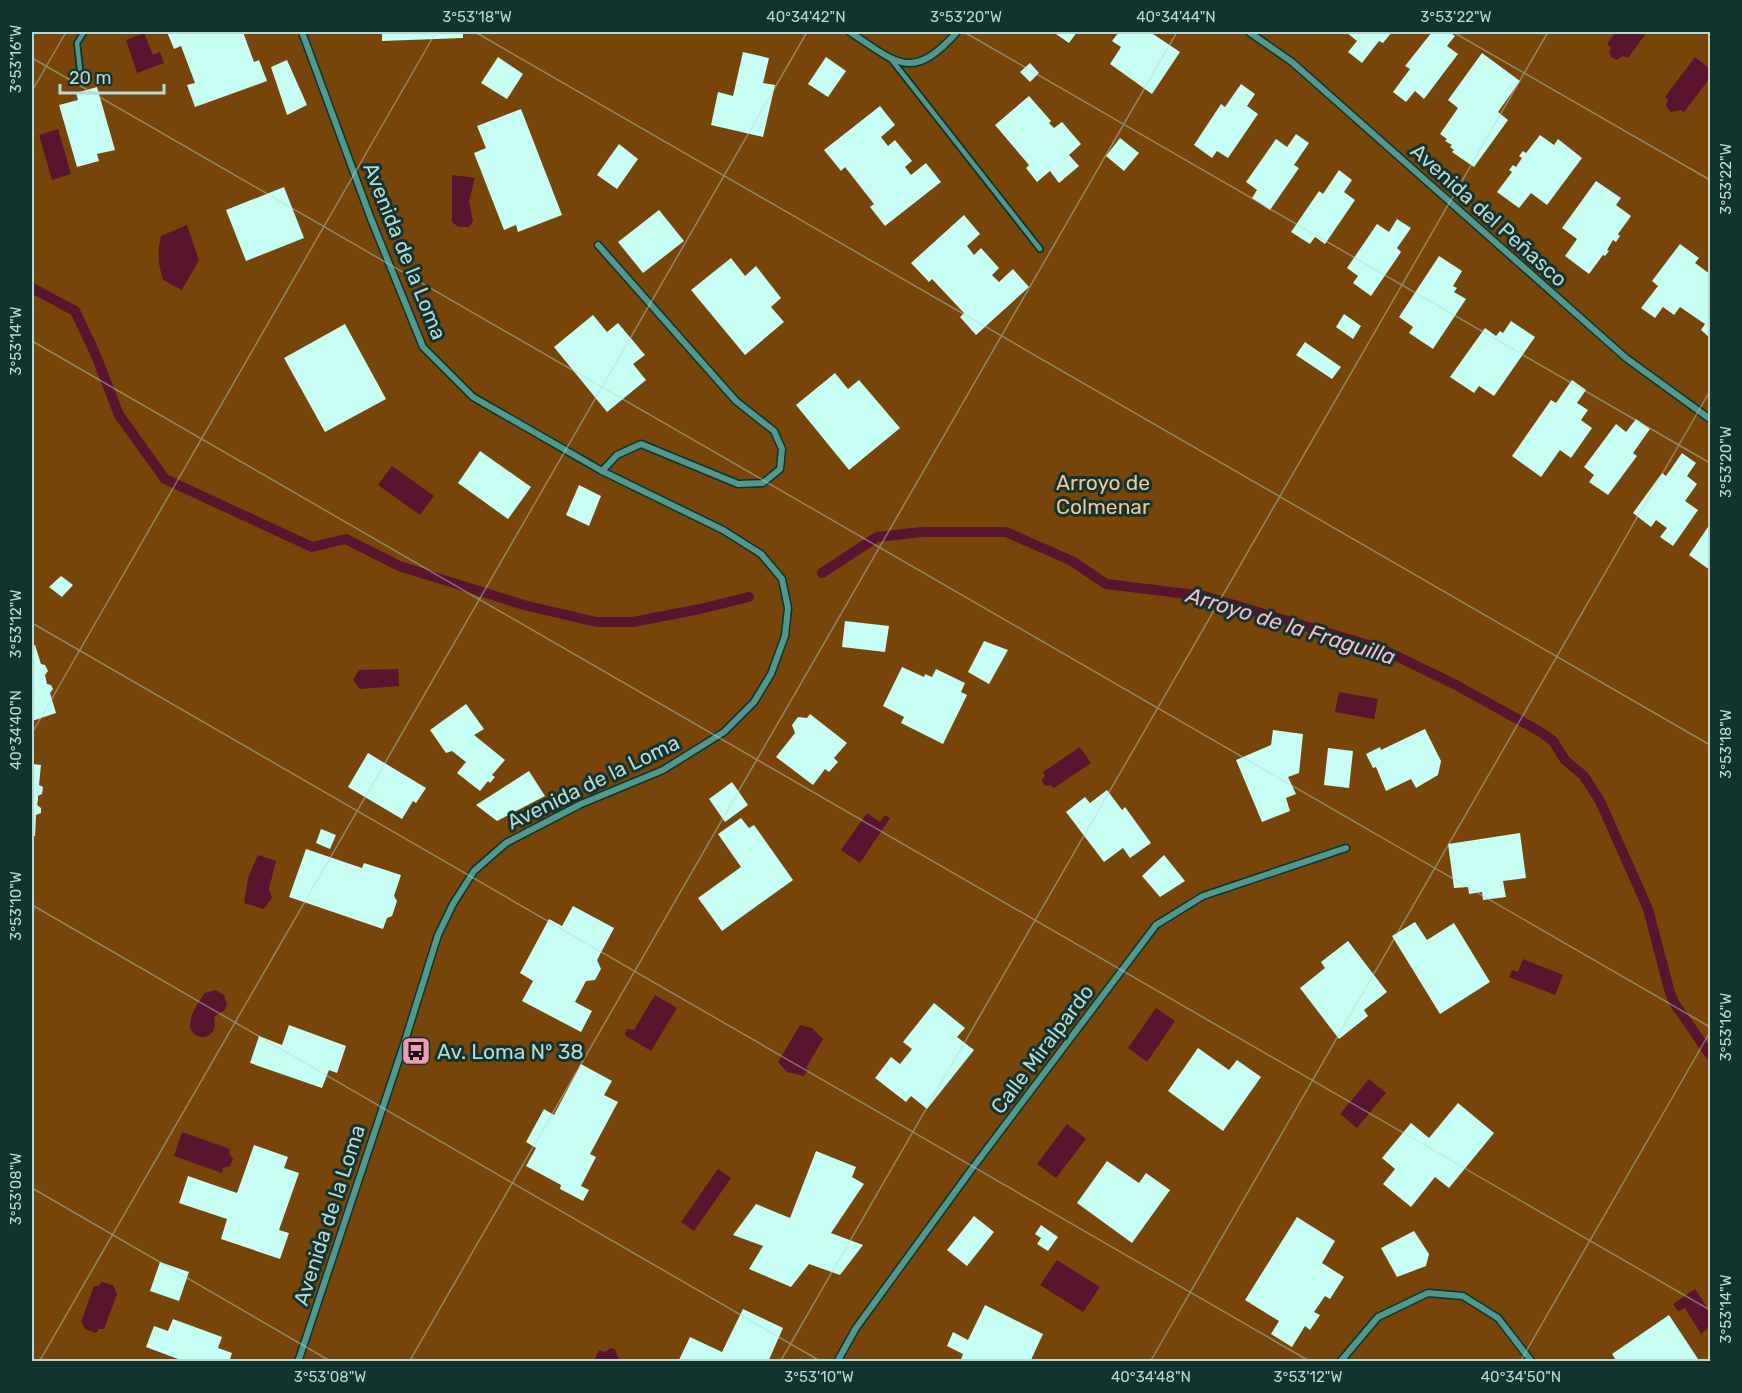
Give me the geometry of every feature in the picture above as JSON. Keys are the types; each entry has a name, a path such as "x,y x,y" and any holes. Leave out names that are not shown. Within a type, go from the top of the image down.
{"street":[{"name":"Avenida de la Loma","path":"298,1362 438,935 453,904 474,871 506,843 581,804 663,770 724,732 754,702 771,674 785,636 788,608 785,585 761,555 723,530 602,471 473,397 423,347 371,219 302,32"},
{"path":"850,32 891,59 910,64 924,61 939,51 957,32"},
{"name":"Avenida del Peñasco","path":"1249,32 1292,62 1626,358 1710,419"},
{"path":"598,246 736,401 774,431 782,449 780,469 763,483 738,484 641,444 617,455 602,471"},
{"name":"Calle Miralpardo","path":"837,1362 856,1328 1156,925 1203,896 1346,848"},
{"path":"1340,1362 1378,1317 1428,1293 1463,1296 1498,1318 1532,1362"}],"lane":[{"path":"80,70 77,43 84,32"},
{"path":"891,59 1040,249"}],"green space":[{"name":"Arroyo de Colmenar","path":"32,32 1710,32 1710,1361 32,1361"}],"shaded area":[{"path":"1616,32 1647,32 1628,58 1623,56 1616,60 1611,57 1609,52 1611,47 1607,44"},
{"path":"144,33 153,55 160,52 164,63 137,73 126,40"},
{"path":"1695,57 1710,69 1710,78 1684,112 1680,110 1671,112 1666,106 1668,100 1665,97"},
{"path":"58,129 71,174 52,180 39,135"},
{"path":"452,175 475,178 469,201 473,221 469,227 458,227 452,222"},
{"path":"187,225 199,260 182,290 163,280 159,263 159,247 161,236"},
{"path":"392,466 434,496 420,515 378,485"},
{"path":"398,669 399,686 360,689 353,680 359,670"},
{"path":"1339,692 1378,699 1374,719 1335,712"},
{"path":"1080,747 1091,763 1054,788 1043,784 1042,779 1045,776 1043,772"},
{"path":"867,813 880,822 885,815 890,818 860,863 841,850"},
{"path":"258,855 276,861 269,889 272,898 264,909 244,903 248,878"},
{"path":"1523,959 1563,975 1555,995 1509,977 1512,970 1518,972"},
{"path":"215,990 224,995 227,1005 225,1010 214,1017 213,1031 207,1036 199,1037 190,1028 192,1016 205,993"},
{"path":"655,995 677,1008 651,1051 626,1036 625,1032 627,1029 634,1030"},
{"path":"1156,1008 1175,1021 1147,1062 1128,1048"},
{"path":"800,1025 812,1028 823,1039 806,1068 808,1070 804,1076 787,1072 778,1062"},
{"path":"1369,1079 1386,1093 1357,1128 1340,1114"},
{"path":"1067,1124 1086,1139 1056,1178 1037,1164"},
{"path":"182,1132 230,1149 229,1153 233,1159 230,1166 223,1168 222,1173 174,1156"},
{"path":"718,1169 731,1178 694,1231 681,1222"},
{"path":"1057,1260 1100,1287 1083,1312 1040,1285"},
{"path":"102,1282 113,1285 117,1294 104,1329 99,1329 96,1333 85,1329 81,1322 94,1286 99,1286"},
{"path":"1695,1289 1710,1312 1710,1327 1701,1334 1685,1308 1678,1311 1673,1304"},
{"path":"610,1348 615,1349 618,1358 622,1361 594,1361 599,1350 605,1352"}],"building":[{"path":"167,32 243,32 254,62 259,60 267,81 195,107 187,85 195,83 181,46 174,49"},
{"path":"382,32 463,32 463,38 382,41"},
{"path":"1053,32 1077,32 1069,43"},
{"path":"1119,32 1150,32 1180,52 1152,94 1110,64 1121,47 1112,41"},
{"path":"1346,32 1392,32 1383,43 1379,41 1362,63 1348,52 1357,41"},
{"path":"1432,32 1449,32 1455,36 1447,46 1458,54 1424,99 1415,91 1406,102 1393,92 1410,69 1405,66"},
{"path":"743,52 769,58 763,83 775,85 763,137 711,125 718,92 733,96"},
{"path":"1482,53 1520,81 1498,112 1508,120 1474,167 1452,152 1454,150 1450,147 1452,145 1440,134 1458,108 1448,100"},
{"path":"498,57 523,74 507,99 481,83"},
{"path":"826,57 846,71 828,97 808,84"},
{"path":"287,60 307,105 287,115 271,67"},
{"path":"1030,63 1039,73 1030,82 1020,72"},
{"path":"1241,84 1255,94 1247,106 1258,114 1228,158 1217,151 1212,158 1194,145 1221,104 1225,107"},
{"path":"97,87 115,150 97,154 99,161 77,167 59,105 78,100 76,93"},
{"path":"1029,96 1051,121 1049,123 1054,128 1062,122 1081,144 1069,155 1079,166 1059,183 1050,171 1037,182 1026,168 1029,165 995,125"},
{"path":"880,106 895,125 881,137 888,146 895,140 912,161 905,167 911,175 926,163 941,182 885,226 870,207 874,204 845,167 841,171 824,150"},
{"path":"521,109 562,215 518,232 516,225 504,230 474,153 486,148 477,126"},
{"path":"1296,134 1309,143 1294,165 1299,168 1270,210 1252,198 1257,190 1246,182 1276,139 1287,147"},
{"path":"1540,135 1554,145 1558,139 1582,158 1547,205 1531,193 1519,208 1497,192 1512,172 1509,170 1513,165 1516,167 1522,158 1519,156 1523,151 1526,153"},
{"path":"1120,138 1139,153 1124,171 1106,156"},
{"path":"619,144 638,159 617,189 597,175"},
{"path":"1339,170 1352,180 1344,192 1355,200 1325,244 1315,237 1310,244 1291,232 1319,191 1323,194"},
{"path":"1596,181 1621,198 1616,205 1631,216 1618,234 1620,236 1616,242 1613,240 1607,250 1609,251 1605,256 1603,255 1589,274 1565,256 1577,239 1562,228"},
{"path":"284,187 304,238 246,261 226,210"},
{"path":"659,210 684,241 643,273 618,242"},
{"path":"964,215 980,234 967,246 974,255 981,248 999,268 992,275 999,282 1013,269 1029,287 976,335 960,317 964,313 932,279 929,282 911,263"},
{"path":"1397,219 1411,228 1397,248 1401,252 1371,296 1353,283 1358,276 1347,268 1377,224 1389,232"},
{"path":"1680,244 1699,258 1695,263 1710,274 1710,338 1701,330 1705,324 1680,307 1674,315 1663,307 1655,318 1641,308 1658,286 1652,281"},
{"path":"1439,256 1462,271 1453,286 1457,288 1454,292 1466,299 1433,349 1409,333 1413,327 1399,317"},
{"path":"731,258 745,276 756,266 781,298 771,307 784,322 745,355 691,290"},
{"path":"1344,314 1361,326 1353,339 1336,327"},
{"path":"593,315 607,332 618,323 645,355 633,364 646,380 607,412 554,347"},
{"path":"1511,321 1535,337 1494,396 1479,386 1474,393 1450,377 1485,328 1496,336 1500,331 1503,333"},
{"path":"345,324 386,399 325,432 284,358"},
{"path":"1305,342 1341,367 1332,379 1296,355"},
{"path":"835,373 848,389 859,380 900,428 849,470 796,405"},
{"path":"1572,380 1586,390 1577,403 1588,410 1581,420 1592,428 1571,458 1560,450 1541,477 1512,456 1551,400 1556,403"},
{"path":"1636,419 1650,429 1633,453 1637,456 1608,495 1589,482 1594,475 1584,467 1616,424 1626,432"},
{"path":"480,451 531,487 508,519 458,483"},
{"path":"1682,453 1696,463 1687,476 1697,484 1685,501 1698,510 1673,546 1660,537 1667,528 1656,520 1651,527 1633,513 1662,473 1666,476"},
{"path":"579,485 601,496 589,526 566,515"},
{"path":"1710,524 1710,570 1689,555"},
{"path":"61,576 73,585 62,597 49,587"},
{"path":"845,621 889,626 885,652 842,647"},
{"path":"984,641 1008,650 989,684 968,672"},
{"path":"35,645 41,664 45,665 48,671 45,675 47,684 53,689 50,693 56,713 32,721 32,646"},
{"path":"902,667 924,677 925,674 932,677 936,669 965,683 961,692 967,695 943,744 901,723 904,717 883,706"},
{"path":"466,704 484,729 474,735 505,760 492,775 495,777 490,783 488,781 480,791 457,773 466,762 452,751 446,753 430,730"},
{"path":"810,714 847,743 834,758 838,762 829,772 825,769 813,785 776,757 795,733 792,725 798,717 807,718"},
{"path":"1425,729 1441,761 1438,775 1416,788 1411,779 1386,791 1376,767 1373,768 1366,754 1380,747 1381,750"},
{"path":"1273,730 1303,734 1299,773 1288,777 1296,794 1286,798 1290,811 1262,822 1236,760 1271,745"},
{"path":"1328,748 1353,751 1349,788 1324,785"},
{"path":"368,753 426,788 416,803 413,801 402,819 348,787"},
{"path":"32,764 41,765 39,785 43,787 42,794 38,796 37,805 41,808 41,813 36,815 35,836 32,836"},
{"path":"529,771 545,796 497,821 476,805"},
{"path":"732,782 748,805 725,822 709,799"},
{"path":"1107,790 1122,810 1125,807 1151,843 1130,858 1123,848 1104,862 1066,812 1085,797 1090,803"},
{"path":"741,818 749,828 754,825 793,880 722,931 698,898 741,867 718,834"},
{"path":"321,829 336,835 330,849 316,843"},
{"path":"1520,833 1526,878 1503,881 1506,897 1483,900 1482,892 1469,894 1468,887 1454,888 1448,844"},
{"path":"306,849 362,868 364,863 401,875 394,896 397,901 392,916 387,918 383,929 289,897"},
{"path":"1164,855 1185,881 1160,897 1142,876"},
{"path":"573,906 614,928 597,960 601,969 595,980 586,981 575,1002 592,1011 581,1032 522,1001 533,981 520,973 549,919 562,926"},
{"path":"1415,922 1427,940 1454,923 1490,982 1440,1014 1392,936"},
{"path":"1348,941 1387,992 1364,1010 1368,1016 1339,1039 1300,988 1325,968 1321,962"},
{"path":"934,1003 965,1028 957,1037 974,1050 927,1109 911,1096 906,1102 875,1078 891,1057 900,1064 912,1049 903,1042"},
{"path":"289,1025 346,1046 337,1073 329,1070 322,1088 250,1063 259,1036 282,1045"},
{"path":"1198,1048 1229,1070 1237,1060 1261,1077 1223,1131 1168,1091"},
{"path":"581,1064 612,1081 604,1095 618,1102 590,1154 596,1157 581,1186 589,1190 583,1201 560,1189 561,1185 526,1166 536,1148 526,1142 544,1109 554,1115"},
{"path":"1458,1103 1494,1133 1449,1188 1435,1177 1411,1207 1383,1184 1395,1169 1382,1158 1411,1123 1429,1138"},
{"path":"254,1145 288,1157 284,1168 299,1173 279,1230 289,1233 280,1259 221,1239 227,1219 179,1203 188,1176 237,1193"},
{"path":"816,1151 856,1167 852,1177 864,1184 831,1233 863,1245 840,1275 809,1264 791,1287 749,1269 763,1246 733,1235 756,1204 790,1218"},
{"path":"1107,1161 1139,1183 1146,1173 1170,1190 1132,1243 1077,1203"},
{"path":"974,1216 994,1232 967,1266 947,1250"},
{"path":"1297,1217 1335,1241 1322,1263 1344,1277 1330,1299 1325,1296 1314,1312 1320,1315 1310,1330 1305,1326 1292,1347 1271,1334 1279,1321 1245,1300"},
{"path":"1041,1225 1058,1237 1048,1251 1037,1244 1041,1238 1035,1234"},
{"path":"1414,1231 1429,1254 1426,1266 1397,1277 1381,1248"},
{"path":"160,1262 189,1272 179,1301 150,1291"},
{"path":"985,1305 1043,1334 1030,1362 960,1362 963,1354 947,1346 953,1332 968,1340"},
{"path":"743,1309 783,1328 768,1362 678,1362 690,1337 722,1352"},
{"path":"1669,1315 1700,1362 1617,1362 1612,1354"},
{"path":"173,1319 222,1337 218,1348 232,1353 229,1362 186,1362 146,1347 154,1326 168,1331"}],"waterway":[{"name":"Arroyo de la Fraguilla","path":"32,288 75,311 95,353 119,415 165,479 312,547 346,539 399,566 524,605 596,622 633,622 749,597"},
{"name":"Arroyo de la Fraguilla","path":"822,573 877,537 922,532 1006,532 1072,561 1106,584 1204,596 1382,649 1456,685 1539,731 1553,741 1565,760 1584,776 1600,801 1648,909 1670,993 1710,1055"}],"place":[{"name":"Av. Loma Nº 38","path":"416,1051"}]}
